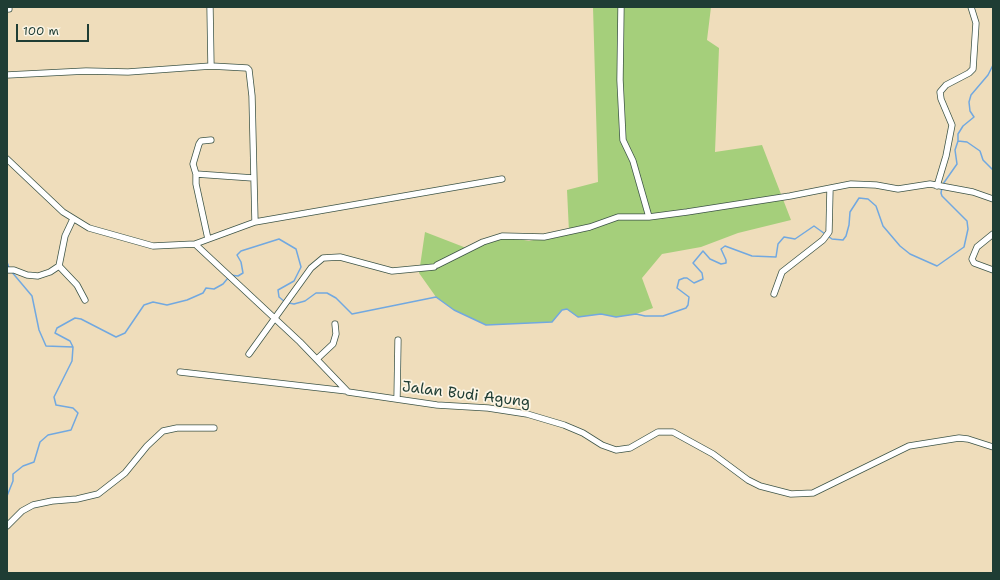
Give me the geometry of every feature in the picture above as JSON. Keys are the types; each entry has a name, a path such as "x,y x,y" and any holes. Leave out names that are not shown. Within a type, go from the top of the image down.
{"street":[{"path":"210,7 211,66"},
{"path":"621,7 620,80 622,140 633,161 649,217"},
{"path":"938,186 952,125 941,99 941,90 946,84 969,73 973,69 976,23 972,7"},
{"path":"7,75 86,71 128,72 211,66 243,67 249,70 252,96 255,222"},
{"path":"208,239 193,164 201,141 211,140"},
{"path":"7,159 74,219 101,232 153,246 195,244 255,222 502,179"},
{"path":"196,174 253,178"},
{"path":"249,354 315,263 325,257 348,259 392,271 435,266 490,239 502,236 544,237 590,227 618,217 649,217 859,184 898,189 926,184 948,189 973,192 993,199"},
{"path":"774,294 782,272 827,235 830,189"},
{"path":"9,270 27,275 38,276 50,272 59,266 65,236 74,219"},
{"path":"993,234 977,247 972,259 974,263 993,270"},
{"path":"195,244 276,318 348,392"},
{"path":"59,266 77,285 85,300"},
{"path":"317,359 333,344 336,334 335,324"},
{"path":"397,400 398,340"},
{"name":"Jalan Budi Agung","path":"180,372 348,392 437,406 507,410 538,416 583,433 602,445 616,450 630,448 658,432 673,432 713,454 760,486 791,494 813,493 906,447 959,438 968,439 993,447"},
{"path":"7,526 22,511 33,505 52,501 78,499 98,494 125,473 147,446 163,431 177,428 214,428"}],"green space":[{"path":"593,7 711,7 707,40 719,48 715,152 762,145 791,220 738,233 701,247 662,254 642,278 653,308 636,314 616,317 601,314 578,317 566,309 562,310 552,322 486,325 454,310 436,297 419,273 425,232 469,249 497,235 529,241 569,232 567,190 598,182"}],"waterway":[{"path":"993,65 988,75 971,95 969,102 970,111 974,117 963,126 958,134 958,141 967,142 980,151 983,160 993,170"},
{"path":"943,184 957,164 955,150 958,141"},
{"path":"289,303 294,304 305,301 316,293 327,293 336,298 352,314 436,297 454,310 486,325 552,322 562,310 567,309 578,317 601,314 616,317 636,314 645,316 663,316 686,308 688,305 689,297 677,288 679,280 687,278 694,283 703,279 702,273 693,263 703,251 710,259 721,264 726,263 721,249 725,246 752,256 776,257 778,244 784,237 795,239 814,226 832,239 843,240 846,236 849,225 850,212 859,198 868,199 876,206 883,226 900,246 910,254 937,266 964,247 968,229 967,221 942,196 942,188"},
{"path":"230,275 238,276 243,273 241,262 237,255 241,251 279,239 296,249 301,267 294,281 278,290 279,297 285,302"},
{"path":"7,262 9,268"},
{"path":"11,271 32,296 39,330 46,346 73,347"},
{"path":"7,496 13,481 13,474 23,466 34,462 40,442 48,435 71,430 78,413 73,408 56,405 54,397 72,361 73,347 70,341 55,333 57,328 75,318 81,319 116,337 125,333 144,305 153,302 167,305 187,300 203,293 206,288 214,289 223,284 228,278"}]}
